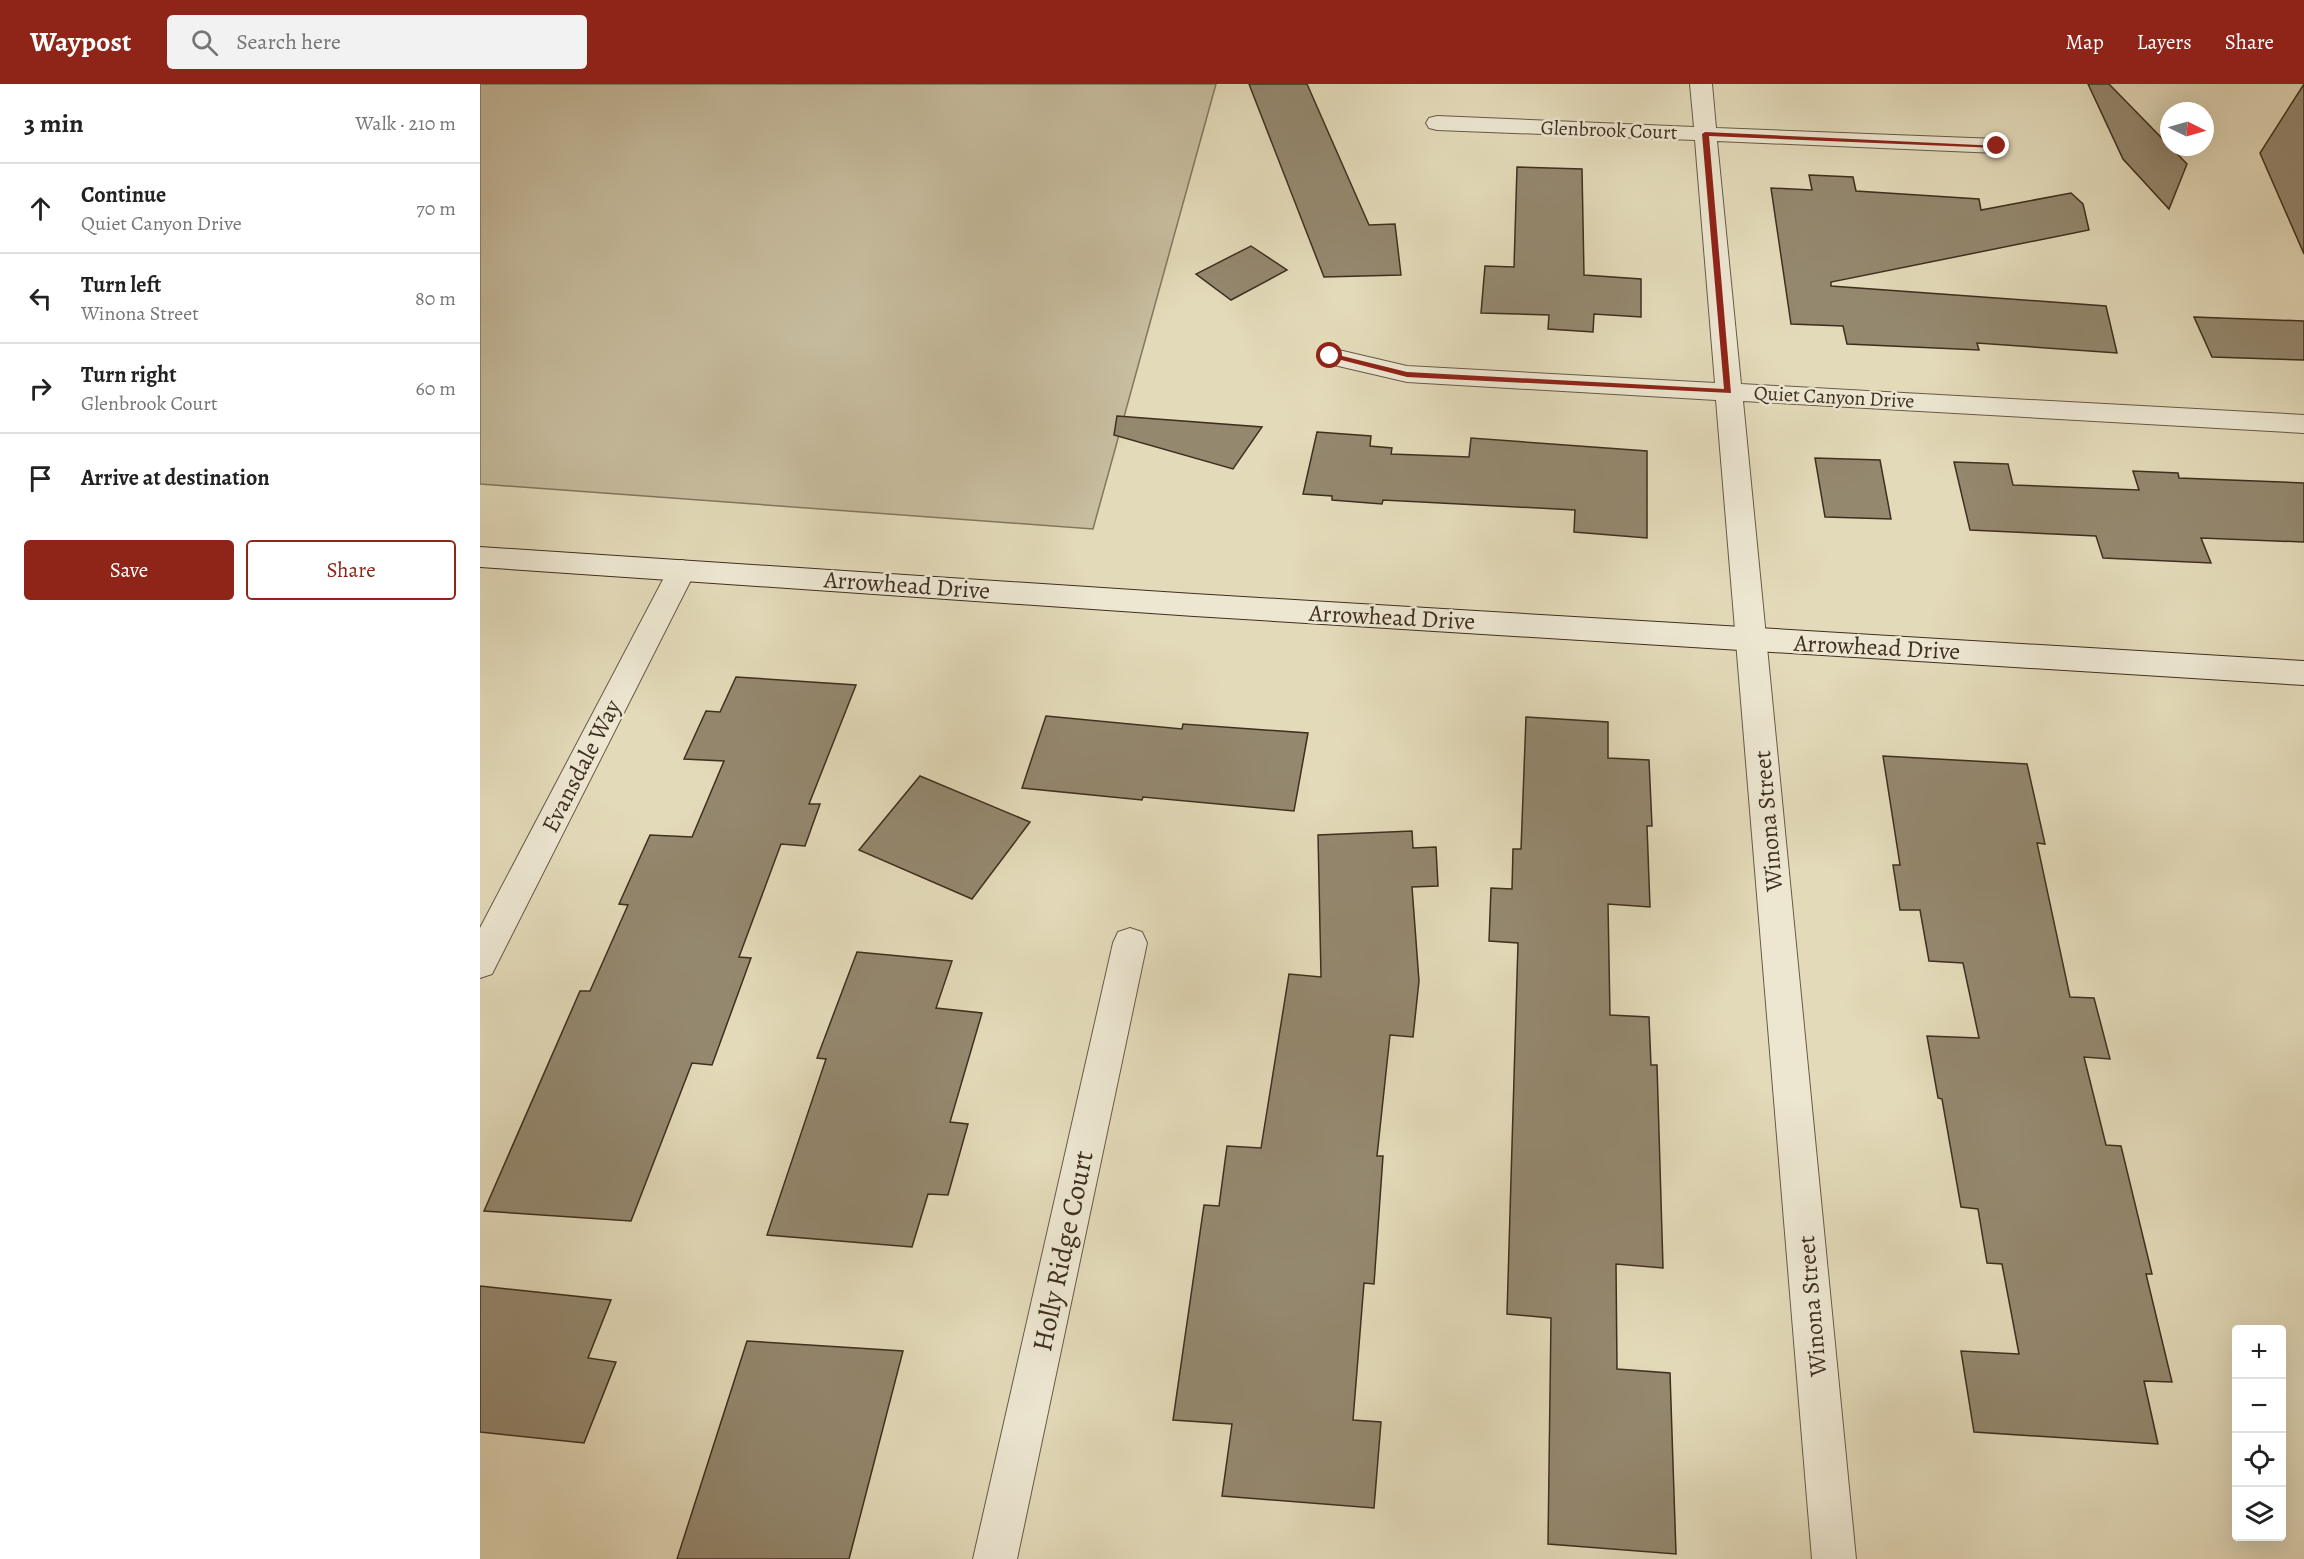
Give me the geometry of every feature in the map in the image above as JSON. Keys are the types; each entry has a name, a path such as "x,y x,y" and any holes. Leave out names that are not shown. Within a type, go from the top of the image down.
{"street":[{"name":"Winona Street","path":"1701,84 1834,1559"},
{"name":"Glenbrook Court","path":"1437,123 1997,146"},
{"name":"Quiet Canyon Drive","path":"1330,356 1407,374 2304,424"},
{"name":"Arrowhead Drive","path":"480,557 1751,640 2304,673"},
{"name":"Evansdale Way","path":"480,963 682,570"},
{"name":"Holly Ridge Court","path":"995,1559 1130,943"}],"shaded area":[{"path":"480,84 1216,84 1093,529 480,484"}],"building":[{"path":"1249,84 1307,84 1369,225 1395,224 1401,275 1324,277"},
{"path":"2088,84 2109,84 2160,136 2160,156 2179,156 2187,164 2169,209 2123,159"},
{"path":"2304,84 2304,254 2260,153"},
{"path":"1517,167 1582,169 1584,275 1641,279 1641,317 1594,314 1593,332 1548,329 1549,315 1481,313 1485,266 1514,267"},
{"path":"1809,175 1853,177 1856,191 1979,199 1981,210 2071,193 2083,204 2089,230 1831,282 1831,286 2106,306 2117,353 1977,343 1979,350 1847,344 1843,326 1791,324 1771,188 1812,190"},
{"path":"1251,246 1287,270 1231,300 1196,274"},
{"path":"2194,317 2304,321 2304,360 2212,357"},
{"path":"1117,416 1262,427 1233,469 1114,435"},
{"path":"1317,432 1371,436 1370,446 1392,448 1391,454 1469,457 1471,438 1647,451 1647,538 1574,532 1575,510 1383,500 1382,504 1332,500 1332,496 1303,494"},
{"path":"1815,458 1880,460 1891,519 1825,517"},
{"path":"1954,462 2008,464 2013,485 2139,490 2133,471 2178,473 2179,478 2304,483 2304,542 2201,538 2211,563 2103,558 2096,536 1970,530"},
{"path":"736,677 856,685 809,804 820,804 805,846 781,844 739,957 751,958 712,1065 692,1063 631,1221 484,1211 580,991 590,991 628,905 619,904 650,835 692,837 724,761 684,759 706,711 720,712"},
{"path":"1046,716 1182,729 1183,724 1308,733 1294,811 1143,797 1142,800 1022,788"},
{"path":"1526,717 1608,722 1608,758 1649,760 1652,826 1647,826 1650,907 1608,904 1610,1015 1649,1017 1651,1065 1657,1065 1663,1268 1616,1264 1617,1369 1670,1373 1676,1554 1548,1544 1551,1318 1507,1314 1518,943 1489,941 1491,888 1512,889 1513,849 1521,849"},
{"path":"1883,756 2027,764 2045,844 2037,843 2070,997 2094,998 2110,1059 2084,1057 2106,1145 2121,1146 2152,1274 2146,1274 2172,1382 2144,1381 2158,1444 1974,1432 1961,1351 2019,1354 2002,1264 1987,1263 1978,1209 1961,1207 1942,1099 1938,1098 1927,1036 1979,1038 1963,963 1929,961 1920,910 1900,910 1893,865 1900,865"},
{"path":"920,776 1030,822 972,899 859,850"},
{"path":"1412,831 1413,848 1436,847 1438,886 1412,887 1419,981 1413,1037 1390,1035 1377,1156 1383,1156 1374,1284 1364,1283 1353,1420 1381,1422 1374,1508 1222,1496 1232,1424 1173,1420 1204,1205 1219,1206 1227,1146 1261,1148 1289,974 1321,977 1318,835"},
{"path":"857,952 952,961 936,1008 982,1013 950,1122 968,1124 948,1195 928,1194 912,1247 767,1235 826,1059 817,1058"},
{"path":"480,1286 611,1300 588,1358 616,1362 584,1443 480,1432"},
{"path":"747,1341 903,1351 849,1559 677,1559"}],"route":[{"path":"1330,356 1407,374 1728,391 1705,134 1997,146"}]}
